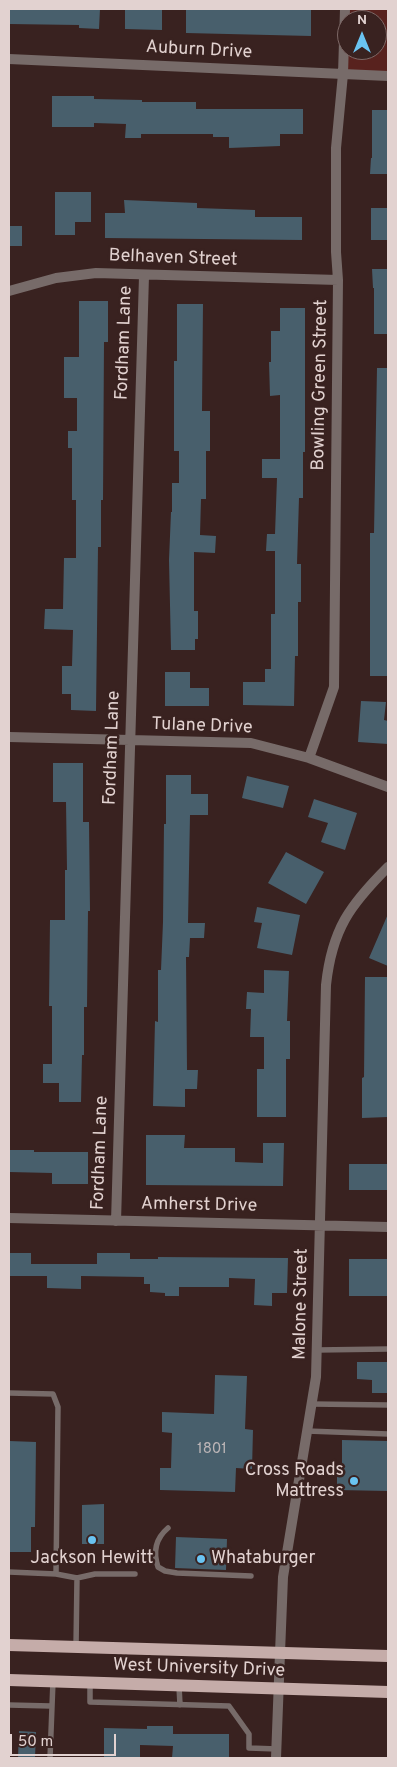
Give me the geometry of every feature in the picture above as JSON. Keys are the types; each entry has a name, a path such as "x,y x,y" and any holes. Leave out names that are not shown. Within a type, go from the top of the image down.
{"main road":[{"name":"West University Drive","path":"9,1645 388,1656"},
{"name":"West University Drive","path":"9,1680 388,1692"}],"street":[{"name":"Bowling Green Street","path":"308,758 334,687 338,280 336,252 336,148 343,74 345,9"},
{"name":"Auburn Drive","path":"9,59 388,76"},
{"name":"Belhaven Street","path":"9,291 56,278 96,273 144,276 338,280"},
{"name":"Fordham Lane","path":"116,1221 144,276"},
{"name":"Tulane Drive","path":"9,737 251,743 308,758 388,787"},
{"name":"Malone Street","path":"276,1754 283,1577 316,1377 328,966 338,930 370,885 388,867"},
{"name":"Amherst Drive","path":"9,1218 388,1227"}],"lane":[{"path":"317,1350 388,1349"},
{"path":"9,1393 53,1394 58,1407 56,1574"},
{"path":"312,1404 388,1405"},
{"path":"307,1431 388,1434"},
{"path":"168,1528 160,1535 156,1542 155,1557 158,1567 165,1571 251,1576"},
{"path":"9,1572 56,1574 77,1578 95,1574 135,1574"},
{"path":"76,1647 77,1578"},
{"path":"50,1758 52,1682"},
{"path":"90,1683 90,1702 229,1706 249,1734 249,1748 276,1754"},
{"path":"179,1686 180,1705"},
{"path":"9,1705 51,1706"}],"shaded area":[{"path":"345,9 388,9 388,76 343,74 343,60 387,60 387,10"}],"building":[{"path":"9,9 100,9 99,29 79,28 79,25 9,24"},
{"path":"125,9 162,9 162,30 125,29"},
{"path":"186,9 311,9 311,36 186,33"},
{"path":"52,96 94,96 94,99 142,100 142,102 196,102 196,109 303,109 303,134 280,134 280,146 229,148 229,137 213,137 213,134 141,134 141,138 125,138 126,124 94,123 94,127 52,127"},
{"path":"372,110 388,110 388,174 370,174"},
{"path":"55,192 91,192 91,222 75,222 75,235 55,235"},
{"path":"124,200 197,203 197,208 255,210 255,217 302,217 302,240 105,238 105,213 125,213"},
{"path":"371,208 388,208 388,240 371,240"},
{"path":"9,226 22,226 22,246 9,246"},
{"path":"372,269 388,269 388,334 374,334"},
{"path":"79,301 108,301 108,342 104,342 103,500 101,500 101,547 98,547 96,711 71,710 71,694 62,694 62,666 72,666 73,630 44,629 45,609 63,609 64,558 76,558 76,500 72,500 72,448 68,448 68,431 77,431 77,398 64,398 64,357 79,357"},
{"path":"177,304 203,304 202,411 210,411 210,451 206,451 206,499 201,499 200,535 216,536 215,553 194,552 194,611 198,611 198,639 195,639 195,650 171,650 169,560 172,483 179,483 179,451 174,451 174,361 177,361"},
{"path":"280,308 305,308 305,452 303,452 303,498 299,498 297,564 301,564 301,602 298,602 298,656 295,656 294,706 243,705 243,682 265,682 265,669 271,669 271,614 275,614 275,551 266,551 267,534 275,534 277,478 262,478 262,459 280,459 280,395 270,396 269,362 271,362 271,331 280,331"},
{"path":"377,368 388,368 388,676 370,676 370,533 374,533"},
{"path":"165,672 190,672 190,688 209,688 209,706 165,706"},
{"path":"361,701 386,702 384,720 388,721 388,744 358,742"},
{"path":"53,763 83,763 83,822 89,822 90,911 88,911 87,1007 84,1007 84,1055 82,1055 81,1102 59,1102 59,1083 43,1083 43,1064 52,1064 52,1006 49,1006 50,920 65,920 65,870 67,870 66,802 53,802"},
{"path":"166,775 191,775 191,794 208,794 208,815 190,815 188,923 205,923 204,938 190,938 189,957 186,957 187,1070 198,1070 197,1089 185,1089 185,1107 153,1106 155,1021 158,1022 158,970 161,970 163,922"},
{"path":"247,776 289,786 283,808 242,798"},
{"path":"314,799 357,813 345,850 321,842 328,823 308,817"},
{"path":"286,852 324,872 306,904 268,883"},
{"path":"257,907 300,915 292,955 257,948 262,923 254,922"},
{"path":"388,914 388,966 369,958"},
{"path":"264,970 289,971 287,1021 290,1021 290,1059 286,1059 286,1117 257,1117 257,1069 264,1069 264,1037 250,1037 251,1009 246,1009 247,992 264,993"},
{"path":"365,977 388,977 388,1117 362,1118"},
{"path":"146,1135 185,1135 184,1148 235,1148 235,1162 263,1163 263,1143 284,1143 283,1186 146,1185"},
{"path":"9,1150 88,1152 88,1184 52,1184 52,1173 9,1172"},
{"path":"349,1164 388,1164 388,1190 349,1190"},
{"path":"9,1253 31,1253 31,1264 97,1264 97,1253 130,1253 130,1259 158,1259 158,1257 288,1258 287,1293 272,1293 272,1306 254,1305 255,1279 229,1278 229,1287 179,1287 179,1296 165,1296 165,1293 150,1292 150,1284 144,1284 144,1277 81,1276 81,1289 47,1288 47,1276 9,1276"},
{"path":"349,1259 388,1259 388,1296 349,1296"},
{"path":"357,1362 388,1362 388,1393 372,1393 372,1380 357,1379"},
{"path":"215,1375 247,1376 245,1429 253,1430 252,1469 236,1468 235,1492 160,1490 160,1468 171,1468 172,1433 162,1432 162,1412 214,1414"},
{"path":"342,1440 388,1441 388,1491 337,1490 337,1467 342,1467"},
{"path":"9,1441 36,1442 35,1527 31,1527 31,1552 9,1552"},
{"path":"104,1504 104,1544 82,1544 82,1505"},
{"name":"Whataburger","path":"176,1537 227,1539 226,1570 175,1568"},
{"path":"147,1726 173,1726 173,1734 229,1734 229,1758 172,1758 173,1746 140,1745 140,1758 104,1758 104,1728 147,1729"},
{"path":"19,1731 36,1732 35,1758 18,1758"}],"place":[{"name":"Cross Roads Mattress","path":"354,1481"},
{"name":"Jackson Hewitt","path":"92,1540"},
{"name":"Whataburger","path":"201,1559"}]}
